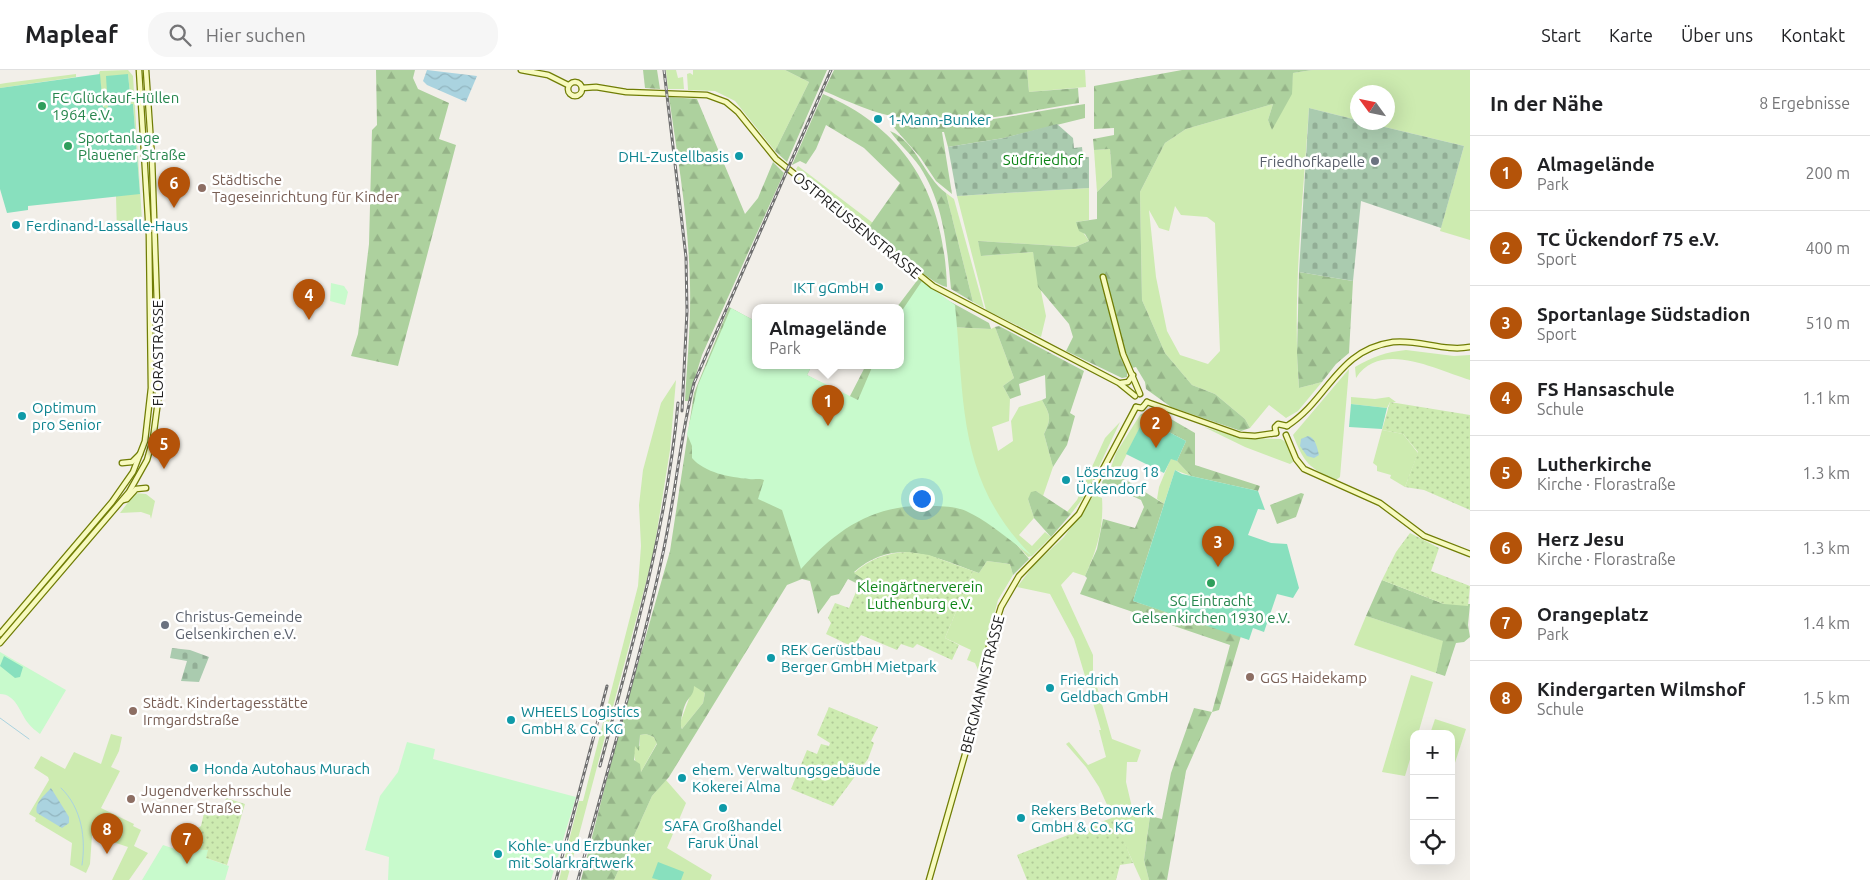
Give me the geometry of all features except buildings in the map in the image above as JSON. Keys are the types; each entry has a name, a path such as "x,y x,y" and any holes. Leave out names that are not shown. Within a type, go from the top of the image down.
{"street":[{"name":"FLORASTRASSE","path":"0,634 112,502 130,477 141,454 149,422 151,388 149,235 139,70"},
{"name":"FLORASTRASSE","path":"0,643 122,500 147,460 156,426 158,401 155,235 146,70"},
{"path":"522,70 548,75 568,86"},
{"path":"577,82 582,88 579,95 573,96 568,93 568,86 577,82"},
{"name":"OSTPREUSSENSTRASSE","path":"582,88 596,86 626,92 707,95 726,102 738,112 776,159 933,286 1119,383 1137,395"},
{"path":"1103,276 1123,354 1133,375 1137,395 1133,403 1136,407 1144,407 1147,402"},
{"path":"1470,347 1456,348 1402,341 1382,344 1364,351 1344,365 1306,409 1287,426 1286,435 1296,459 1304,469 1380,502 1424,536 1470,554"},
{"path":"1119,383 1128,382 1133,375"},
{"path":"1137,395 1144,395 1147,402 1240,435 1256,436 1276,433 1281,437 1286,435"},
{"name":"BERGMANNSTRASSE","path":"929,880 970,737 993,628 1003,603 1014,582 1029,564 1079,514 1136,407"},
{"path":"1276,433 1278,424 1287,426"},
{"path":"122,463 132,462 141,454"},
{"path":"122,500 127,499 136,489 146,488"}],"green space":[{"path":"128,70 133,76 142,221 137,230 117,233 116,196 140,193 133,104 131,104 128,74 108,109 104,109 99,73 100,71"},
{"path":"376,70 415,70 413,78 418,89 449,103 439,139 456,145 398,366 351,356 358,334 369,244 372,130 377,125"},
{"path":"643,70 657,70 660,89 645,88"},
{"path":"666,70 676,70 678,78 683,77 684,89 668,89"},
{"path":"693,70 785,70 809,82 775,151 735,101 715,91 688,90 687,74 693,75"},
{"path":"785,70 827,70 787,162 775,151 809,82"},
{"path":"834,70 1027,70 1029,92 1078,88 1079,103 968,120 923,121 900,118 871,110 824,91"},
{"path":"1027,70 1085,70 1086,87 1029,92"},
{"path":"1182,70 1312,70 1293,73 1292,94 1272,130 1268,120 1273,104 1186,129 1165,143 1140,192 1142,300 1165,353 1192,385 1215,394 1245,419 1250,428 1241,431 1171,407 1146,389 1145,382 1136,367 1127,369 1127,377 1122,378 1066,351 1073,337 1069,324 1038,287 1033,252 981,256 978,241 1075,247 1089,241 1085,234 1079,231 1076,222 1097,219 1097,192 1112,177 1110,149 1094,150 1093,139 1114,135 1114,128 1094,129 1094,86"},
{"path":"1312,70 1470,70 1470,240 1440,231 1464,146 1395,129 1395,85 1350,85 1350,118 1309,108 1298,283 1297,353 1299,388 1322,382 1298,411 1286,418 1269,405 1250,428 1245,419 1215,394 1192,385 1165,353 1142,300 1140,192 1165,143 1186,129 1273,104 1268,120 1272,129 1291,94 1293,73","holes":["1175,206 1181,215 1207,217 1215,223 1220,351 1208,364 1180,355 1167,331 1156,277 1149,210 1159,228 1169,231"]},
{"path":"76,74 76,77 0,88 0,84"},
{"name":"Sportanlage Plauener Straße","path":"100,74 103,107 108,109 106,76 128,74 131,104 133,104 140,194 28,206 28,210 7,213 0,189 0,88"},
{"path":"823,94 853,109 878,127 899,147 916,170 929,196 938,224 944,254 947,287 929,278 869,227 900,183 864,148 826,125 816,149 806,164 800,161 792,165"},
{"path":"669,97 697,99 745,214 758,198 773,162 784,173 702,355 688,401 685,401 690,315 688,239"},
{"path":"1085,104 1085,118 1004,138 948,147 944,132 942,132 952,194 936,181 920,157 890,123 894,119 942,123 966,122"},
{"path":"1309,108 1350,118 1350,130 1395,129 1464,146 1441,228 1361,201 1353,281 1299,272"},
{"name":"Südfriedhof","path":"1057,124 1073,138 1074,148 1082,147 1083,157 1089,157 1089,188 957,196 948,147 1004,138"},
{"path":"890,131 907,143 938,186 946,193 973,302 951,289 943,226 934,196 920,167"},
{"path":"1110,149 1112,177 1097,192 1094,150"},
{"path":"798,166 873,223 869,227 831,199 796,169"},
{"path":"1089,188 1089,220 1076,222 1089,241 1075,247 978,241 982,256 1033,252 1046,316 1041,337 986,310 957,196"},
{"path":"946,193 954,199 984,308 973,302"},
{"path":"1299,272 1353,281 1349,353 1336,364 1322,382 1299,388 1297,354"},
{"path":"919,278 929,290 989,323 991,329 950,327 966,466 996,521 1029,559 1013,575 1010,564 987,561 979,573 930,556 915,553 900,552 884,555 869,561 854,572 879,589 874,592 848,579 839,594 831,596 818,614 810,581 802,579 787,585 669,777 652,796 614,880 581,880 622,720 670,551 694,393 729,307 752,319 752,369 810,369 807,375 849,398 864,369 904,369 904,304 899,304","holes":["694,686 705,693 703,703 682,729 683,710 693,692","646,734 654,737 657,744 641,772 640,764 634,760 635,746 639,751 640,735"]},
{"path":"922,281 955,305 964,408 969,439 977,469 990,499 1008,528 1032,556 992,526 966,511 945,507 912,506 893,509 859,521 829,541 801,569 782,510 758,499 764,480 741,478 710,471 692,458 692,446 687,434 698,385 731,308 752,319 752,369 810,369 807,375 858,400 871,369 904,369 904,308"},
{"path":"331,283 344,286 348,292 345,305 330,301"},
{"path":"999,326 1084,371 1070,413 1075,416 1067,445 1053,467 1044,434 1049,420 1042,400 1046,398 1045,375 1019,384 1021,395 1010,399 1003,386 1014,378 995,327"},
{"path":"949,327 991,329 995,327 1014,378 1003,386 1010,399 1009,421 992,427 998,451 1013,441 1011,421 1019,407 1042,400 1048,413 1049,420 1044,434 1053,467 1043,496 1036,491 1028,499 1034,518 1019,535 1032,546 1045,532 1051,537 1032,556 1028,557 996,521 966,466"},
{"path":"1406,350 1454,356 1470,355 1470,380 1426,365 1395,359 1380,361 1367,367 1356,378 1355,367 1361,363 1392,352"},
{"path":"1349,369 1340,477 1336,480 1319,472 1308,463 1300,452 1293,435"},
{"path":"676,380 670,450 653,556 567,880 559,880 579,801 583,801 638,586 641,546 639,505 643,470 661,403"},
{"path":"1351,397 1375,399 1389,397 1396,402 1390,402 1387,408 1351,404"},
{"path":"1390,402 1470,415 1470,510 1424,490 1405,487 1418,452 1403,434 1382,430"},
{"path":"1351,404 1387,408 1382,429 1349,427"},
{"path":"1152,408 1195,433 1195,465 1260,486 1258,491 1191,476 1177,461 1186,441 1144,419 1140,415"},
{"path":"1140,415 1144,419 1117,474 1110,470 1116,453"},
{"path":"1144,419 1186,441 1177,461 1171,459 1164,473 1126,454"},
{"path":"1120,422 1086,494 1071,514 1067,512 1077,500 1105,438"},
{"path":"1204,427 1241,438 1281,439 1287,443 1293,462 1290,464 1245,447"},
{"path":"1382,430 1403,434 1418,453 1405,487 1390,478 1391,475 1377,471 1377,466 1373,463"},
{"path":"1171,458 1177,461 1191,476 1175,470 1164,504 1157,499 1159,487"},
{"path":"1110,470 1164,504 1133,601 1241,636 1219,710 1212,712 1230,645 1080,594 1087,578 1085,576 1097,549 1103,519 1135,528 1144,507 1141,500 1115,488 1105,491 1102,482"},
{"path":"1175,470 1182,474 1258,491 1265,510 1258,509 1248,535 1271,543 1287,544 1299,588 1293,598 1277,594 1264,632 1253,628 1249,640 1133,601"},
{"path":"1036,491 1071,514 1051,537 1034,518 1028,499 1031,492"},
{"path":"135,493 146,494 155,501 151,519 150,515 141,512 120,513"},
{"path":"1301,493 1304,494 1296,517 1277,524 1270,505"},
{"path":"1094,495 1102,498 1102,519 1093,557 1085,576 1073,572 1061,585 1093,655 1093,673 1112,739 1141,750 1137,762 1127,762 1126,782 1134,816 1150,816 1144,860 1149,880 1141,880 1099,787 1086,767 1066,744 1069,742 1088,765 1106,757 1099,730 1101,730 1074,639 1050,594 1017,587 1034,565 1064,537"},
{"path":"1410,533 1439,548 1431,571 1470,586 1468,606 1444,604 1382,580 1396,552"},
{"name":"Kleingärtnerverein Luthenburg e.V.","path":"908,552 929,555 973,571 945,638 959,645 952,660 917,644 913,648 901,644 897,650 861,635 853,647 826,634 831,623 828,618 835,603 849,608 859,585 875,593 879,590 854,573 879,557"},
{"path":"987,561 1010,564 1013,575 998,600 979,672 975,663 967,660 971,650 945,638 973,571 979,573"},
{"path":"1382,580 1444,604 1470,604 1468,625 1470,637 1464,642 1456,643 1445,676 1436,673 1443,641 1366,616"},
{"path":"1366,616 1444,641 1436,673 1354,645"},
{"path":"172,648 190,650 209,657 199,682 181,681 187,661 170,658"},
{"path":"0,652 66,690 40,734 28,723 10,697 0,694"},
{"path":"4,656 23,667 20,677 15,678 0,666"},
{"path":"1411,675 1433,682 1419,730 1410,730 1410,759 1405,776 1382,772"},
{"path":"694,685 705,693 703,703 682,729 680,723"},
{"path":"829,707 878,727 871,741 874,743 868,759 833,806 791,789 807,750 817,754 821,744 829,746 830,743 817,735"},
{"path":"1194,708 1212,712 1186,771 1167,880 1149,880 1144,860 1150,816 1162,819 1171,773"},
{"path":"1435,719 1466,729 1455,763 1455,730 1431,730"},
{"path":"111,734 122,737 119,751 111,767 120,771 101,808 134,824 133,826 141,830 134,846 148,853 129,880 112,880 128,847 92,835 90,864 86,873 70,865 72,843 35,821 36,818 29,814 49,780 48,777 34,768 41,756 65,769 74,752 101,764"},
{"path":"646,734 654,737 657,743 641,772 635,759 634,745 640,746 640,735"},
{"path":"407,742 435,749 433,759 576,797 551,880 388,880 389,857 365,850 380,796 398,772"},
{"path":"666,780 686,803 667,848 712,875 710,880 614,880 652,796"},
{"path":"226,798 245,804 227,865 206,858 208,850 175,849 179,836 183,838 201,826 204,813 220,816"},
{"path":"1114,817 1133,863 1120,865 1116,880 1027,880 1017,855"},
{"path":"163,845 175,849 209,850 206,858 229,866 225,880 142,880"},
{"path":"658,862 684,872 681,880 659,880 652,878"}],"water":[{"path":"427,70 477,76 466,102 427,85 423,81"},
{"path":"1308,436 1311,437 1318,449 1319,455 1314,458 1307,456 1300,446 1301,439"},
{"path":"51,788 69,817 69,823 62,828 37,813 37,806"}],"waterway":[{"path":"0,718 29,739"},
{"path":"61,788 74,805 81,824 83,834 82,865"}],"railway":[{"path":"664,70 686,257 687,311 682,411"},
{"path":"578,880 652,602 666,539 684,427 694,383 831,70"},
{"path":"600,766 636,631 657,541 666,495 678,403"},
{"path":"556,880 607,686"}],"place":[{"name":"FC Glückauf-Hüllen 1964 e.V.","path":"42,106"},
{"name":"1-Mann-Bunker","path":"878,119"},
{"name":"Sportanlage Plauener Straße","path":"68,146"},
{"name":"DHL-Zustellbasis","path":"739,156"},
{"name":"Friedhofkapelle","path":"1375,161"},
{"name":"Städtische Tageseinrichtung für Kinder","path":"202,188"},
{"name":"Herz Jesu","path":"174,208"},
{"name":"Ferdinand-Lassalle-Haus","path":"16,225"},
{"name":"IKT gGmbH","path":"879,287"},
{"name":"FS Hansaschule","path":"309,320"},
{"name":"Optimum pro Senior","path":"22,416"},
{"name":"Almagelände","path":"828,426"},
{"name":"TC Ückendorf 75 e.V.","path":"1156,448"},
{"name":"Lutherkirche","path":"164,469"},
{"name":"Löschzug 18 Ückendorf","path":"1066,480"},
{"name":"Sportanlage Südstadion","path":"1218,567"},
{"name":"SG Eintracht Gelsenkirchen 1930 e.V.","path":"1211,583"},
{"name":"Christus-Gemeinde Gelsenkirchen e.V.","path":"165,625"},
{"name":"REK Gerüstbau Berger GmbH Mietpark","path":"771,658"},
{"name":"GGS Haidekamp","path":"1250,677"},
{"name":"Friedrich Geldbach GmbH","path":"1050,688"},
{"name":"Städt. Kindertagesstätte Irmgardstraße","path":"133,711"},
{"name":"WHEELS Logistics GmbH & Co. KG","path":"511,720"},
{"name":"Honda Autohaus Murach","path":"194,768"},
{"name":"ehem. Verwaltungsgebäude Kokerei Alma","path":"682,778"},
{"name":"Jugendverkehrsschule Wanner Straße","path":"131,799"},
{"name":"SAFA Großhandel Faruk Ünal","path":"723,808"},
{"name":"Rekers Betonwerk GmbH & Co. KG","path":"1021,818"},
{"name":"Kindergarten Wilmshof","path":"107,854"},
{"name":"Kohle- und Erzbunker mit Solarkraftwerk","path":"498,854"},
{"name":"Orangeplatz","path":"187,864"}]}
